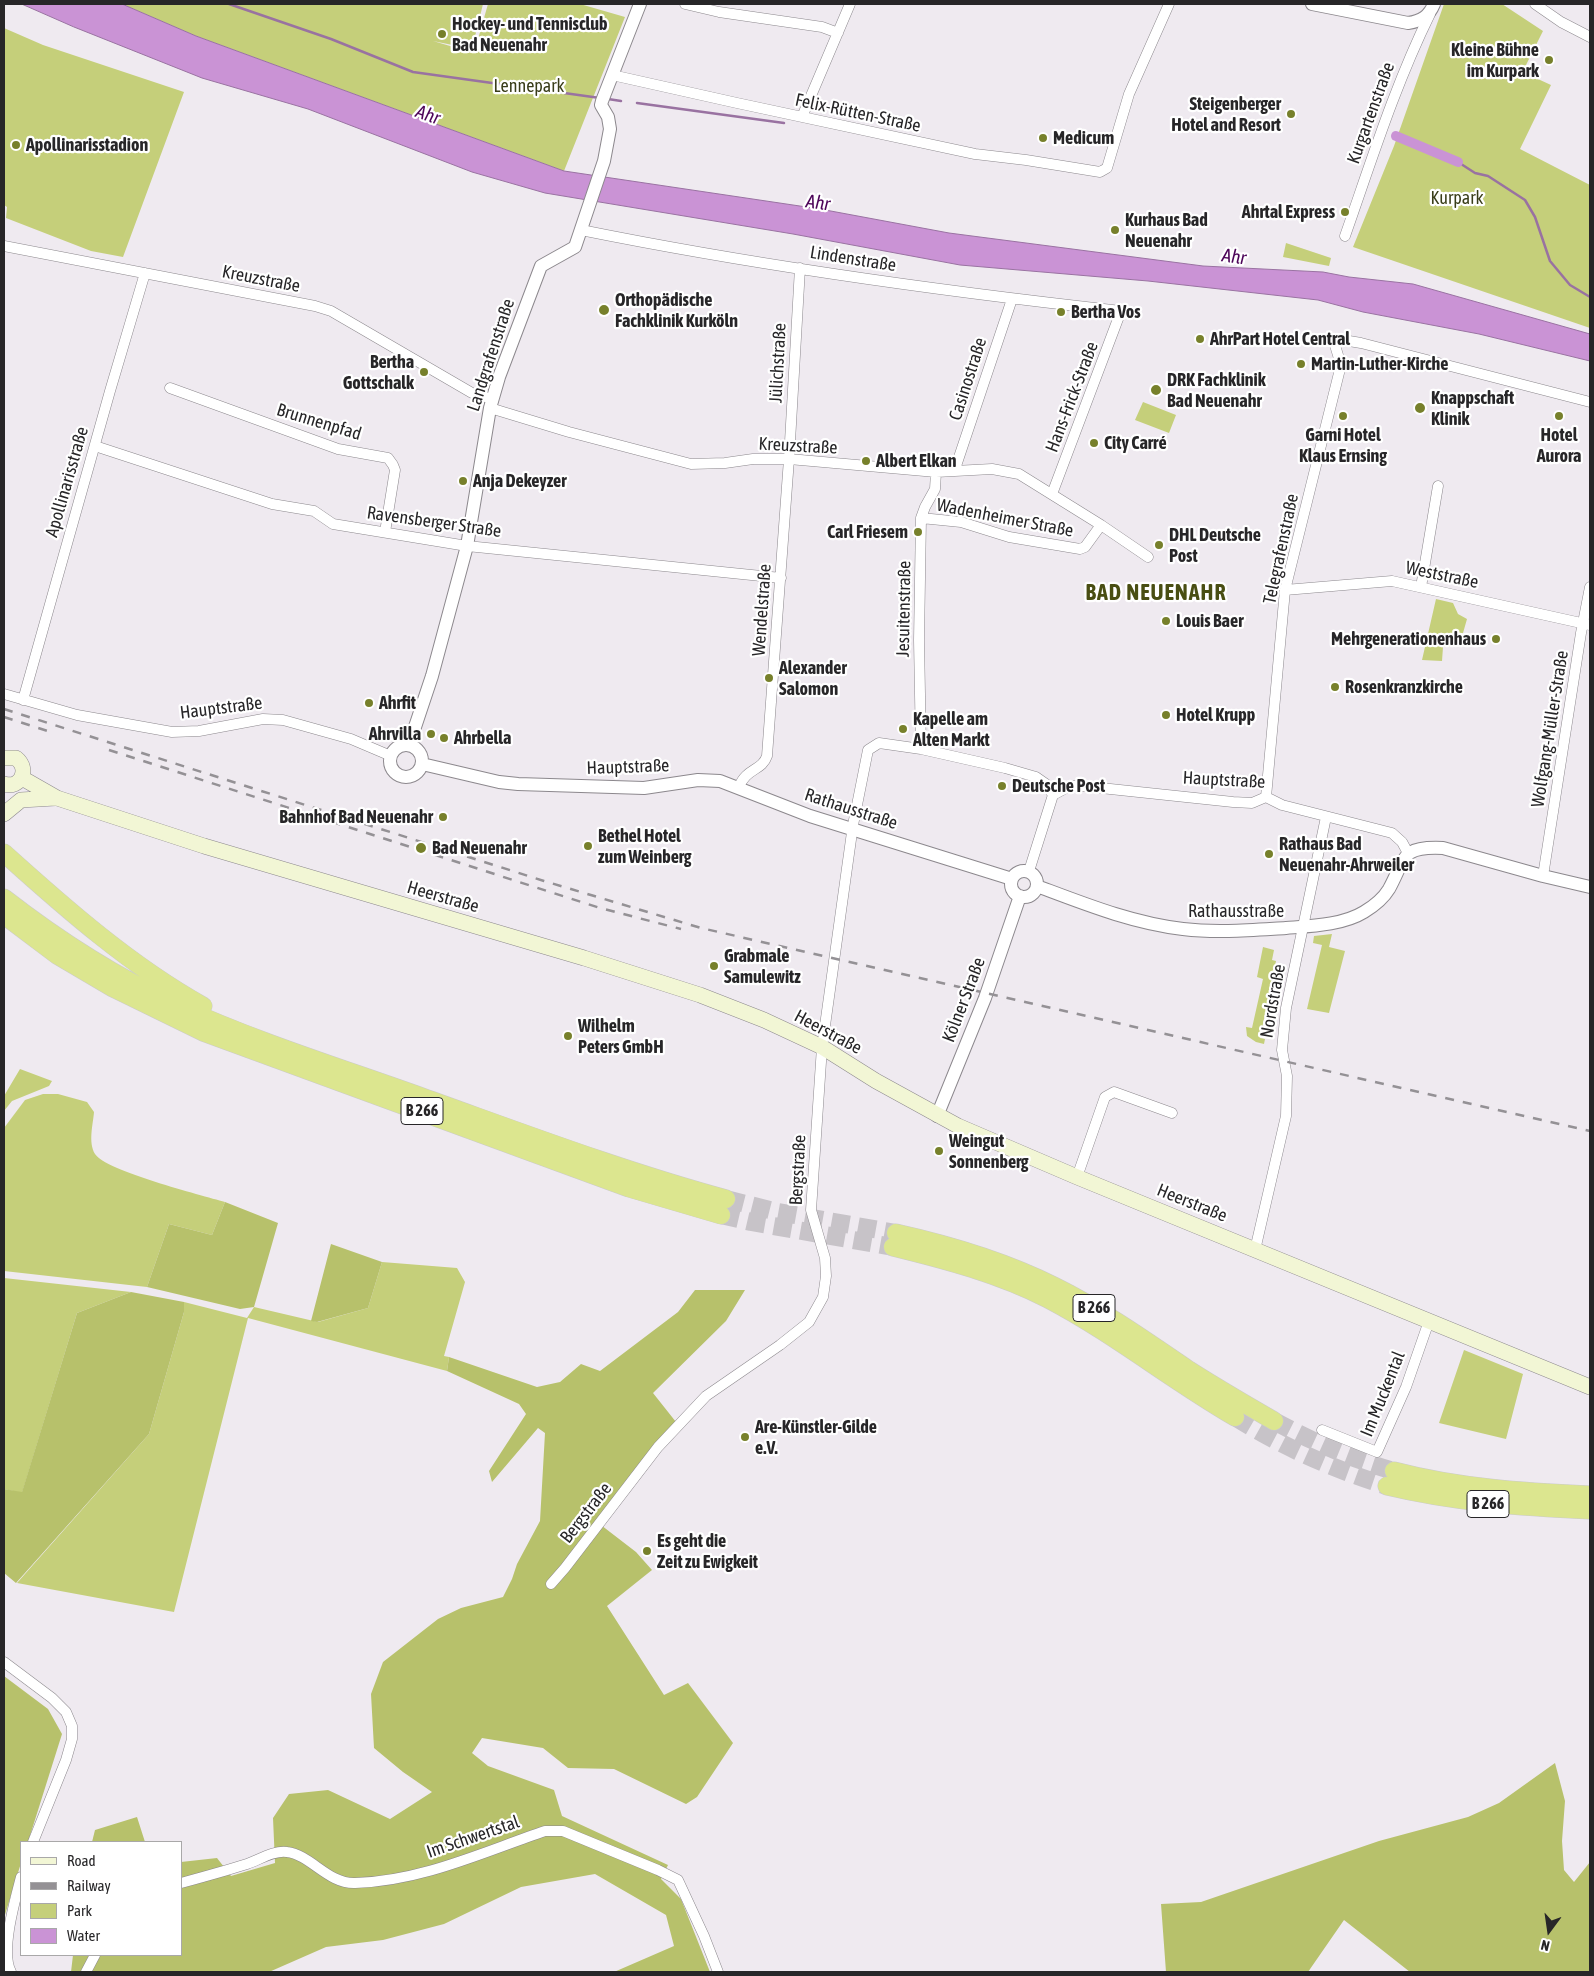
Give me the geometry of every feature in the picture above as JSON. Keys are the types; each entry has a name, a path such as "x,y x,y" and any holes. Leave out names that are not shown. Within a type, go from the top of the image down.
{"highway":[{"name":"B 266","path":"4,853 58,903 162,982 225,1018 249,1036"},
{"name":"B 266","path":"4,898 43,928 116,974 178,1006 249,1036 668,1183 723,1207 629,1188 203,1032 113,988 57,955 4,915"},
{"name":"B 266","path":"1235,1418 1106,1334 1048,1299 984,1272 894,1240 934,1242 1021,1271 1054,1286 1086,1303 1219,1389 1274,1421"},
{"name":"B 266","path":"1590,1496 1536,1493 1391,1479 1434,1497 1471,1502 1590,1510"}],"main road":[{"path":"4,758 12,757 20,761 24,769 22,778 13,785 4,786"},
{"name":"Heerstraße","path":"22,778 57,798 204,846 565,952 700,995 764,1020 822,1047 938,1116 1077,1177 1590,1387"},
{"path":"4,814 21,800 57,798"}],"street":[{"name":"Landgrafenstraße","path":"409,745 432,676 467,546 491,404 499,376 541,266 575,247 604,161 610,129 608,117 601,105 640,4"},
{"path":"685,4 719,12 822,27 838,33"},
{"path":"802,117 850,4"},
{"name":"Felix-Rütten-Straße","path":"612,75 975,154 1100,172 1106,168 1129,94 1169,4"},
{"path":"1312,4 1408,23 1419,22 1432,9"},
{"path":"1535,4 1561,22 1590,37"},
{"name":"Kurgartenstraße","path":"1345,236 1384,124 1432,9"},
{"name":"Lindenstraße","path":"581,230 695,252 800,268 1012,298 1121,311"},
{"name":"Kreuzstraße","path":"4,246 330,310 491,404 569,432 690,464 725,464 753,459 789,459 936,472 955,469 992,468 1019,474 1148,557"},
{"name":"Jülichstraße","path":"789,459 800,268"},
{"name":"Apollinarisstraße","path":"23,700 145,273"},
{"name":"Casinostraße","path":"955,469 1012,298"},
{"name":"Hans-Frick-Straße","path":"1052,494 1121,311"},
{"name":"Telegrafenstraße","path":"1266,798 1285,590 1341,364 1334,342 1349,341 1362,343 1590,402"},
{"name":"Brunnenpfad","path":"170,388 338,449 388,458 395,470 385,532"},
{"name":"Ravensberger Straße","path":"95,446 272,504 314,511 334,524 467,546 781,578"},
{"name":"Wendelstraße","path":"739,787 746,774 765,762 767,756 789,459"},
{"name":"Jesuitenstraße","path":"922,749 919,640 921,518 935,489 936,472"},
{"path":"1421,587 1438,486"},
{"name":"Wadenheimer Straße","path":"921,518 961,522 1009,537 1080,549 1085,547 1101,525"},
{"name":"Weststraße","path":"1285,590 1392,581 1586,624"},
{"name":"Wolfgang-Müller-Straße","path":"1543,876 1586,624 1590,587"},
{"name":"Hauptstraße","path":"4,694 77,715 172,732 199,730 262,719 284,720 351,739 390,756"},
{"name":"Bergstraße","path":"550,1584 565,1568 658,1447 706,1396 780,1345 809,1322 823,1297 826,1276 825,1258 811,1210 822,1047 853,829 867,753 871,746 879,743 922,749"},
{"path":"409,745 419,752 422,764 415,775 406,777 401,776 391,768 390,756 399,746 409,745"},
{"path":"922,749 1036,777 1046,784 1053,795 1029,871"},
{"name":"Hauptstraße","path":"422,764 499,782 518,784 644,788 709,780 739,787"},
{"name":"Hauptstraße","path":"1053,795 1070,786 1082,786 1242,803 1252,803 1266,798 1282,805 1392,833 1402,842 1408,854"},
{"name":"Rathausstraße","path":"739,787 810,816 1012,879"},
{"name":"Nordstraße","path":"1254,1250 1286,1116 1288,1076 1282,1050 1286,1008 1326,816"},
{"path":"1408,854 1426,847 1443,848 1590,887"},
{"name":"Rathausstraße","path":"1038,886 1109,912 1176,928 1210,931 1304,927 1338,921 1362,913 1379,901 1388,889 1400,863 1408,854"},
{"path":"1029,871 1035,876 1038,886 1031,895 1020,896 1013,891 1012,879 1018,872 1029,871"},
{"name":"Kölner Straße","path":"938,1116 984,998 1020,896"},
{"path":"1077,1177 1105,1097 1114,1092 1172,1113"},
{"name":"Im Muckental","path":"1322,1430 1377,1452 1406,1387 1429,1321"},
{"path":"4,1662 52,1698 66,1712 72,1726 72,1739 66,1760 33,1841"},
{"name":"Im Schwertstal","path":"182,1883 287,1852 303,1859 331,1877 353,1883 377,1881 426,1873 546,1831 563,1831 678,1880 704,1936 718,1972"},
{"path":"12,1972 6,1964 4,1945 20,1881"},
{"path":"86,1972 94,1956"}],"green space":[{"name":"Lennepark","path":"122,4 483,4 472,49 433,41 474,53 488,4 580,4 625,17 564,171 196,36"},
{"name":"Kurpark","path":"1444,4 1502,4 1543,31 1525,67 1527,74 1551,85 1520,149 1590,185 1590,328 1353,247 1394,146"},
{"path":"4,28 43,45 184,92 123,257 91,251 6,218 7,207 4,205"},
{"path":"1286,243 1331,258 1329,266 1283,257"},
{"path":"1143,402 1176,415 1169,433 1135,420"},
{"path":"1436,599 1453,603 1458,614 1467,619 1463,633 1458,633 1458,643 1450,643 1450,647 1443,647 1442,661 1422,660"},
{"path":"1332,934 1329,947 1345,951 1329,1013 1307,1009 1322,945 1313,943 1314,936"},
{"path":"1263,947 1274,950 1272,960 1276,961 1260,1038 1265,1039 1264,1044 1256,1042 1247,1036 1246,1027 1252,1028 1263,979 1257,977"},
{"path":"20,1069 52,1081 49,1086 12,1101 4,1111 4,1096"},
{"path":"43,1094 58,1094 87,1102 94,1112 93,1149 95,1154 103,1161 155,1182 225,1202 212,1235 169,1224 147,1287 4,1271 4,1128 25,1100"},
{"path":"225,1202 278,1223 254,1307 240,1309 147,1287 169,1224 212,1235"},
{"path":"331,1244 382,1262 368,1308 317,1322 311,1321"},
{"path":"382,1262 457,1268 465,1282 444,1356 449,1357 447,1371 248,1318 174,1612 17,1583 149,1434 184,1312 184,1302 247,1318 254,1307 318,1322 368,1308"},
{"path":"4,1278 131,1292 77,1313 22,1493 4,1489"},
{"path":"695,1290 745,1290 726,1321 653,1393 676,1422 597,1522 636,1552 652,1570 607,1606 664,1695 688,1683 733,1743 697,1797 686,1804 614,1769 568,1768 543,1748 482,1738 472,1753 488,1766 554,1790 562,1816 668,1865 661,1879 681,1899 710,1972 614,1972 674,1946 666,1915 595,1874 521,1887 444,1924 383,1940 326,1947 269,1972 71,1972 73,1956 182,1956 182,1862 217,1858 231,1876 275,1863 273,1818 289,1794 328,1790 390,1819 432,1792 403,1772 374,1748 371,1694 383,1662 438,1619 461,1608 503,1597 517,1564 540,1521 545,1433 538,1428 492,1482 489,1471 526,1414 519,1404 447,1371 449,1357 537,1387 560,1382 581,1364 600,1371 678,1312"},
{"path":"131,1292 184,1302 184,1312 149,1434 16,1583 4,1573 4,1489 22,1492 77,1313"},
{"path":"1464,1350 1523,1374 1506,1439 1439,1423"},
{"path":"4,1676 48,1709 62,1734 28,1841 20,1841 20,1866 4,1918"},
{"path":"1555,1763 1565,1801 1562,1841 1564,1870 1574,1882 1590,1862 1590,1972 1410,1972 1344,1920 1308,1972 1166,1972 1161,1904 1201,1902 1379,1841 1468,1817 1499,1803"},
{"path":"137,1817 145,1841 92,1841 95,1830"}],"water":[{"path":"22,4 122,4 196,36 564,171 820,209 949,233 1203,266 1323,272 1349,277 1413,284 1590,334 1590,361 1479,334 1363,312 1318,300 1148,281 960,265 793,234 545,193 472,172 308,109 202,78 74,27"}],"waterway":[{"path":"229,4 331,39 413,72 600,98"},
{"path":"608,99 621,101"},
{"path":"637,103 784,123"},
{"path":"1396,136 1458,162"},
{"path":"1458,162 1475,173 1488,176 1525,200 1535,217 1550,261 1570,285 1590,297"}],"tunnel":[{"path":"726,1199 778,1212 896,1233"},
{"path":"721,1215 893,1247"},
{"path":"1235,1417 1271,1438 1309,1456 1387,1486"},
{"path":"1274,1421 1333,1449 1394,1471"}],"railway":[{"path":"4,709 544,881 701,928 1590,1131"},
{"path":"4,717 54,733"},
{"path":"109,750 600,908 681,929"}],"place":[{"name":"Hockey- und Tennisclub Bad Neuenahr","path":"442,34"},
{"name":"Kleine Bühne im Kurpark","path":"1549,60"},
{"name":"Steigenberger Hotel and Resort","path":"1291,114"},
{"name":"Medicum","path":"1043,138"},
{"name":"Apollinarisstadion","path":"16,145"},
{"name":"Ahrtal Express","path":"1345,212"},
{"name":"Kurhaus Bad Neuenahr","path":"1115,230"},
{"name":"Orthopädische Fachklinik Kurköln","path":"604,310"},
{"name":"Bertha Vos","path":"1061,312"},
{"name":"AhrPart Hotel Central","path":"1200,339"},
{"name":"Martin-Luther-Kirche","path":"1301,364"},
{"name":"Bertha Gottschalk","path":"424,372"},
{"name":"DRK Fachklinik Bad Neuenahr","path":"1156,390"},
{"name":"Knappschaft Klinik","path":"1420,408"},
{"name":"Garni Hotel Klaus Ernsing","path":"1343,416"},
{"name":"Hotel Aurora","path":"1559,416"},
{"name":"City Carré","path":"1094,443"},
{"name":"Albert Elkan","path":"866,461"},
{"name":"Anja Dekeyzer","path":"463,481"},
{"name":"Carl Friesem","path":"918,532"},
{"name":"DHL Deutsche Post","path":"1159,545"},
{"name":"Louis Baer","path":"1166,621"},
{"name":"Mehrgenerationenhaus","path":"1496,639"},
{"name":"Alexander Salomon","path":"769,678"},
{"name":"Rosenkranzkirche","path":"1335,687"},
{"name":"Ahrfit","path":"369,703"},
{"name":"Hotel Krupp","path":"1166,715"},
{"name":"Kapelle am Alten Markt","path":"903,729"},
{"name":"Ahrvilla","path":"431,734"},
{"name":"Ahrbella","path":"444,738"},
{"name":"Deutsche Post","path":"1002,786"},
{"name":"Bahnhof Bad Neuenahr","path":"443,817"},
{"name":"Bethel Hotel zum Weinberg","path":"588,846"},
{"name":"Bad Neuenahr","path":"421,848"},
{"name":"Rathaus Bad Neuenahr-Ahrweiler","path":"1269,854"},
{"name":"Grabmale Samulewitz","path":"714,966"},
{"name":"Wilhelm Peters GmbH","path":"568,1036"},
{"name":"Weingut Sonnenberg","path":"939,1151"},
{"name":"Are-Künstler-Gilde e.V.","path":"745,1437"},
{"name":"Es geht die Zeit zu Ewigkeit","path":"647,1551"}],"district":[{"name":"BAD NEUENAHR","path":"1156,593"}],"water label":[{"name":"Ahr","path":"428,115"},
{"name":"Ahr","path":"818,203"},
{"name":"Ahr","path":"1234,257"}]}
